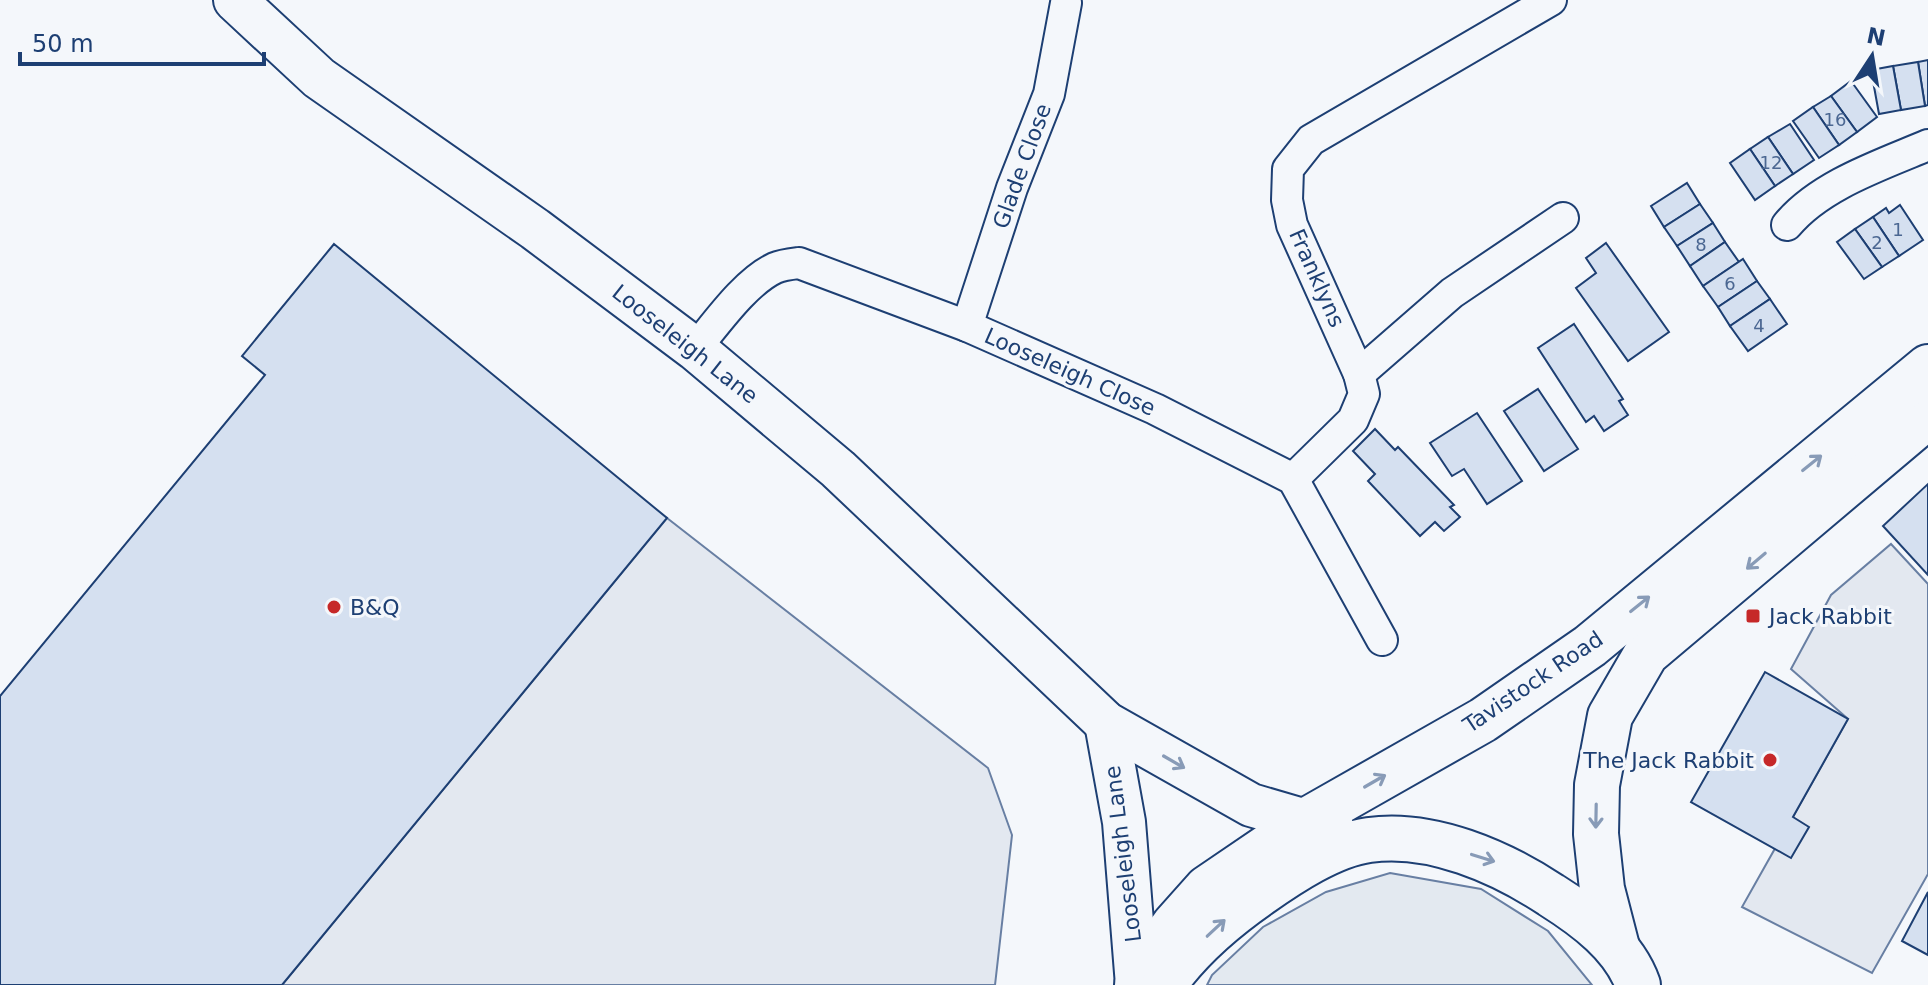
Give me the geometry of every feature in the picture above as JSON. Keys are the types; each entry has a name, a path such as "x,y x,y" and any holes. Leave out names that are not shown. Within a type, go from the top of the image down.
{"highway":[{"name":"Tavistock Road","path":"1137,985 1156,949 1207,888 1307,820 1483,720 1590,646 1928,367"},
{"path":"1629,968 1602,889 1596,834 1597,785 1610,716 1646,654 1928,416"},
{"path":"1164,985 1198,945 1230,915 1312,860 1368,840 1407,840 1451,848 1497,863 1569,906 1629,968"}],"street":[{"name":"Looseleigh Lane","path":"235,0 319,78 535,229 695,349 838,469 1106,723 1251,805 1368,840"},
{"name":"Franklyns","path":"1293,479 1353,420 1364,394 1359,374 1292,225 1287,200 1288,169 1311,140 1551,0"},
{"name":"Glade Close","path":"967,326 1012,188 1049,94 1068,1"},
{"path":"1787,225 1798,212 1858,174 1928,145"},
{"path":"1359,374 1452,293 1563,218"},
{"name":"Looseleigh Close","path":"695,349 760,277 776,268 799,263 967,326 1155,409 1293,479"},
{"path":"1293,479 1382,640"},
{"name":"Looseleigh Lane","path":"1106,723 1124,822 1137,985"}],"shaded area":[{"path":"667,518 988,768 1012,835 995,985 282,985"},
{"path":"1891,544 1928,584 1928,874 1872,973 1742,907 1848,719 1791,669 1831,595"},
{"path":"1390,873 1481,889 1548,931 1592,985 1207,985 1212,975 1263,927 1326,892"}],"building":[{"path":"1928,60 1928,105 1925,106 1918,62"},
{"path":"1918,62 1925,106 1901,110 1893,66"},
{"path":"1893,66 1901,110 1879,114 1871,70"},
{"path":"1851,81 1877,117 1857,132 1831,96"},
{"path":"1831,96 1857,132 1839,145 1813,107"},
{"path":"1813,107 1839,145 1819,158 1793,121"},
{"path":"1790,124 1814,160 1793,174 1768,137"},
{"path":"1768,137 1793,174 1775,186 1750,149"},
{"path":"1750,149 1775,186 1755,200 1730,163"},
{"path":"1687,183 1700,204 1664,227 1651,206"},
{"path":"1700,204 1713,223 1677,246 1664,227"},
{"path":"1900,205 1923,240 1899,256 1873,217 1886,208 1889,213"},
{"path":"1873,217 1899,256 1882,267 1855,229"},
{"path":"1713,223 1725,242 1690,266 1677,246"},
{"path":"1855,229 1882,267 1864,279 1837,242"},
{"path":"1725,242 1739,262 1703,286 1690,266"},
{"path":"1606,243 1669,332 1628,361 1576,288 1596,273 1586,258"},
{"name":"B&Q","path":"334,244 667,518 282,985 0,985 0,696 265,375 242,356"},
{"path":"1743,259 1757,281 1718,307 1703,286"},
{"path":"1757,281 1770,299 1730,326 1718,307"},
{"path":"1770,299 1787,324 1748,351 1730,326"},
{"path":"1574,324 1623,399 1619,401 1628,415 1604,431 1594,416 1586,422 1538,348"},
{"path":"1538,389 1578,449 1544,471 1504,411"},
{"path":"1477,413 1522,481 1487,504 1464,469 1452,476 1430,443"},
{"path":"1375,429 1395,450 1398,447 1454,505 1450,507 1460,517 1444,531 1435,522 1420,536 1368,481 1375,474 1353,451"},
{"path":"1928,484 1928,575 1883,526"},
{"name":"The Jack Rabbit","path":"1765,672 1848,719 1793,817 1809,827 1791,858 1691,802"},
{"path":"1928,892 1928,955 1902,941"}],"place":[{"name":"B&Q","path":"334,607"},
{"name":"Jack Rabbit","path":"1753,616"},
{"name":"The Jack Rabbit","path":"1770,760"}]}
